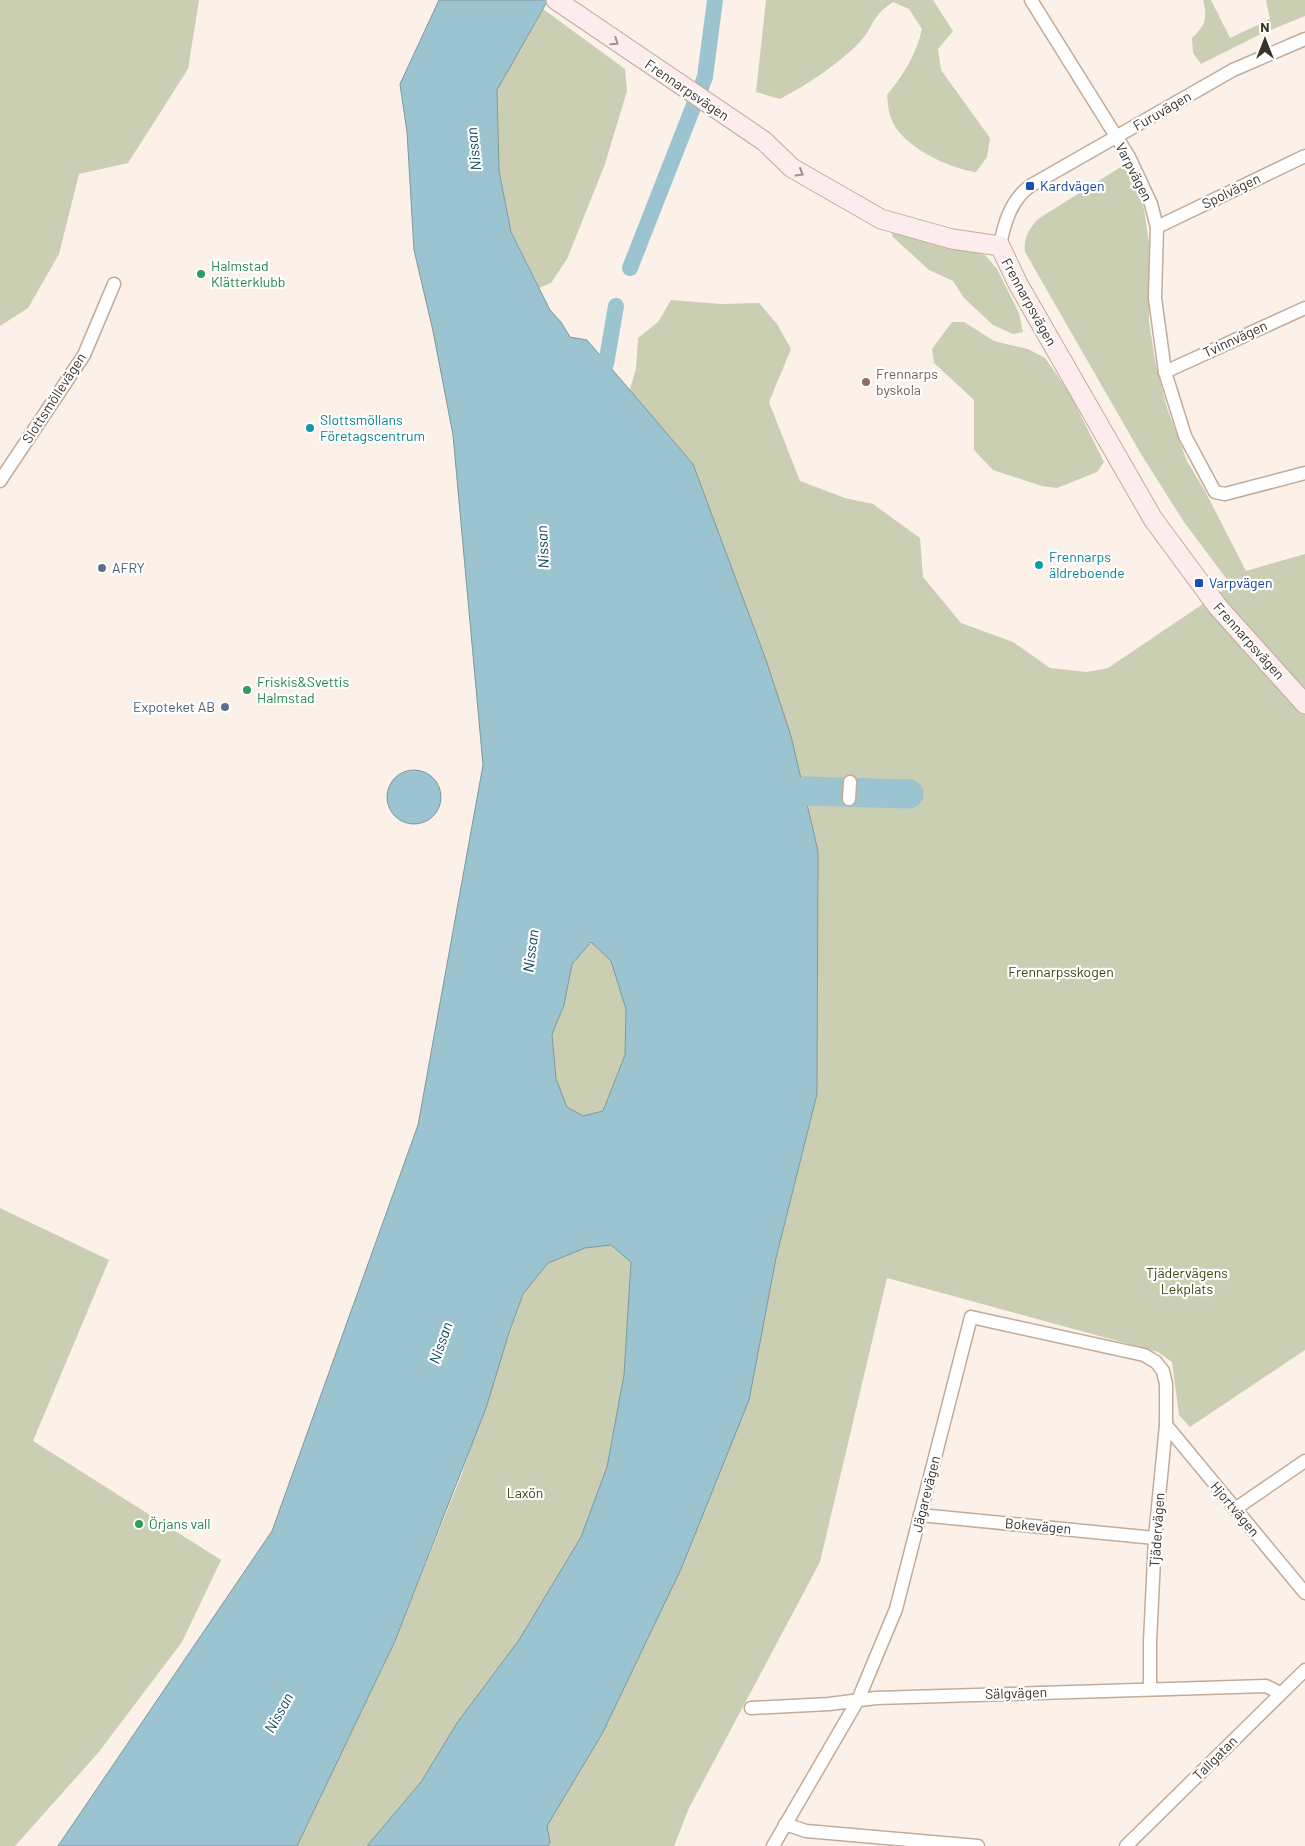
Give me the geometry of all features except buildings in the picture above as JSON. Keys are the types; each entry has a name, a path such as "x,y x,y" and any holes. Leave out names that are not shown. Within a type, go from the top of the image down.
{"street":[{"name":"Frennarpsvägen","path":"556,0 578,17 764,141 792,168 881,219 952,239 1000,246 1004,259 1022,292 1153,519 1218,606 1305,704"},
{"path":"1031,0 1117,138"},
{"name":"Furuvägen","path":"1000,246 1003,228 1022,192 1054,171 1117,138 1233,70 1305,39"},
{"name":"Varpvägen","path":"1117,138 1142,180 1157,226 1156,298 1165,372 1185,436 1215,492 1225,494 1305,473"},
{"name":"Spolvägen","path":"1157,226 1305,156"},
{"name":"Slottsmöllevägen","path":"0,481 84,355 114,284"},
{"name":"Tvinnvägen","path":"1165,372 1305,308"},
{"path":"850,782 850,799"},
{"name":"Jägarevägen","path":"773,1846 858,1700 896,1609 971,1317 1144,1355 1156,1362 1164,1372"},
{"name":"Tjädervägen","path":"1150,1689 1150,1642 1155,1538 1166,1425 1164,1372"},
{"name":"Hjortvägen","path":"1166,1425 1305,1593"},
{"path":"1235,1509 1305,1461"},
{"name":"Bokevägen","path":"920,1515 1155,1538"},
{"name":"Tallgatan","path":"1126,1846 1305,1670"},
{"name":"Sälgvägen","path":"751,1708 858,1700 1150,1689 1266,1686 1280,1693"},
{"path":"785,1824 806,1831 978,1846"}],"green space":[{"path":"0,0 199,0 188,69 128,163 79,174 59,254 28,308 0,326"},
{"path":"766,0 933,0 953,31 938,49 941,70 990,138 987,157 976,172 940,161 915,147 904,138 891,118 887,95 909,64 922,29 909,9 893,2 881,12 859,43 841,59 811,81 780,99 756,92"},
{"path":"1203,0 1211,0 1230,38 1270,19 1266,0 1305,0 1305,16 1263,33 1201,64 1193,53 1192,38 1203,25 1205,12"},
{"path":"543,9 625,69 627,91 605,164 567,259 551,283 539,288 511,232 499,171 497,90"},
{"name":"Frennarpsskogen","path":"1124,165 1136,187 1144,209 1149,243 1149,321 1155,361 1167,408 1187,461 1206,493 1246,571 1305,554 1305,1350 1190,1427 1179,1415 1172,1362 1158,1352 887,1278 820,1562 689,1808 674,1846 548,1846 550,1842 547,1826 602,1734 748,1400 776,1258 817,1094 818,851 791,736 766,660 693,464 629,392 636,369 638,338 658,322 671,300 721,304 759,303 777,324 791,349 769,402 800,481 845,498 873,504 920,538 923,577 961,623 1013,642 1050,668 1087,672 1108,668 1231,585 1184,522 1141,454 1025,252 1027,234 1038,219"},
{"path":"893,232 985,255 997,269 1019,313 1023,332 1013,334 993,325 964,298 953,281 929,270 892,236"},
{"path":"952,322 964,322 994,341 1028,349 1045,358 1069,392 1104,462 1097,472 1057,488 1042,486 993,470 974,450 974,400 934,363 932,349"},
{"path":"591,942 611,961 626,1009 625,1055 603,1111 583,1116 567,1107 555,1079 552,1034 564,1005 572,964"},
{"path":"0,1208 109,1260 33,1441 221,1560 182,1642 98,1753 15,1846 0,1846"},
{"name":"Laxön","path":"611,1245 631,1262 624,1375 607,1467 581,1537 519,1640 457,1723 421,1782 367,1846 297,1846 395,1641 461,1476 523,1294 548,1263 585,1248"}],"water":[{"name":"Nissan","path":"439,0 548,0 497,90 499,171 511,232 550,310 561,322 570,337 587,340 693,464 766,660 791,736 818,851 817,1094 776,1258 749,1400 681,1569 602,1734 547,1826 550,1842 548,1846 367,1846 421,1782 457,1723 519,1640 581,1537 607,1467 624,1375 631,1262 611,1245 585,1248 548,1263 523,1294 486,1408 395,1641 297,1846 58,1846 272,1531 418,1125 483,765 453,435 433,331 414,250 407,132 400,84","holes":["591,942 611,961 626,1009 625,1055 603,1111 583,1116 567,1107 556,1079 552,1034 564,1005 572,964"]},
{"path":"414,770 424,772 433,778 439,787 441,797 439,807 433,816 424,822 414,824 404,822 395,816 389,807 387,797 389,787 395,778 404,772"}],"waterway":[{"path":"630,268 705,77 715,0"},
{"path":"606,364 616,306"},
{"path":"804,791 909,794"}],"place":[{"name":"Kardvägen","path":"1030,186"},
{"name":"Halmstad Klätterklubb","path":"201,274"},
{"name":"Frennarps byskola","path":"866,382"},
{"name":"Slottsmöllans Företagscentrum","path":"310,428"},
{"name":"Frennarps äldreboende","path":"1039,565"},
{"name":"AFRY","path":"102,568"},
{"name":"Varpvägen","path":"1199,583"},
{"name":"Friskis&Svettis Halmstad","path":"247,690"},
{"name":"Expoteket AB","path":"225,707"},
{"name":"Örjans vall","path":"139,1524"}],"park label":[{"name":"Tjädervägens Lekplats","path":"1187,1282"}]}
